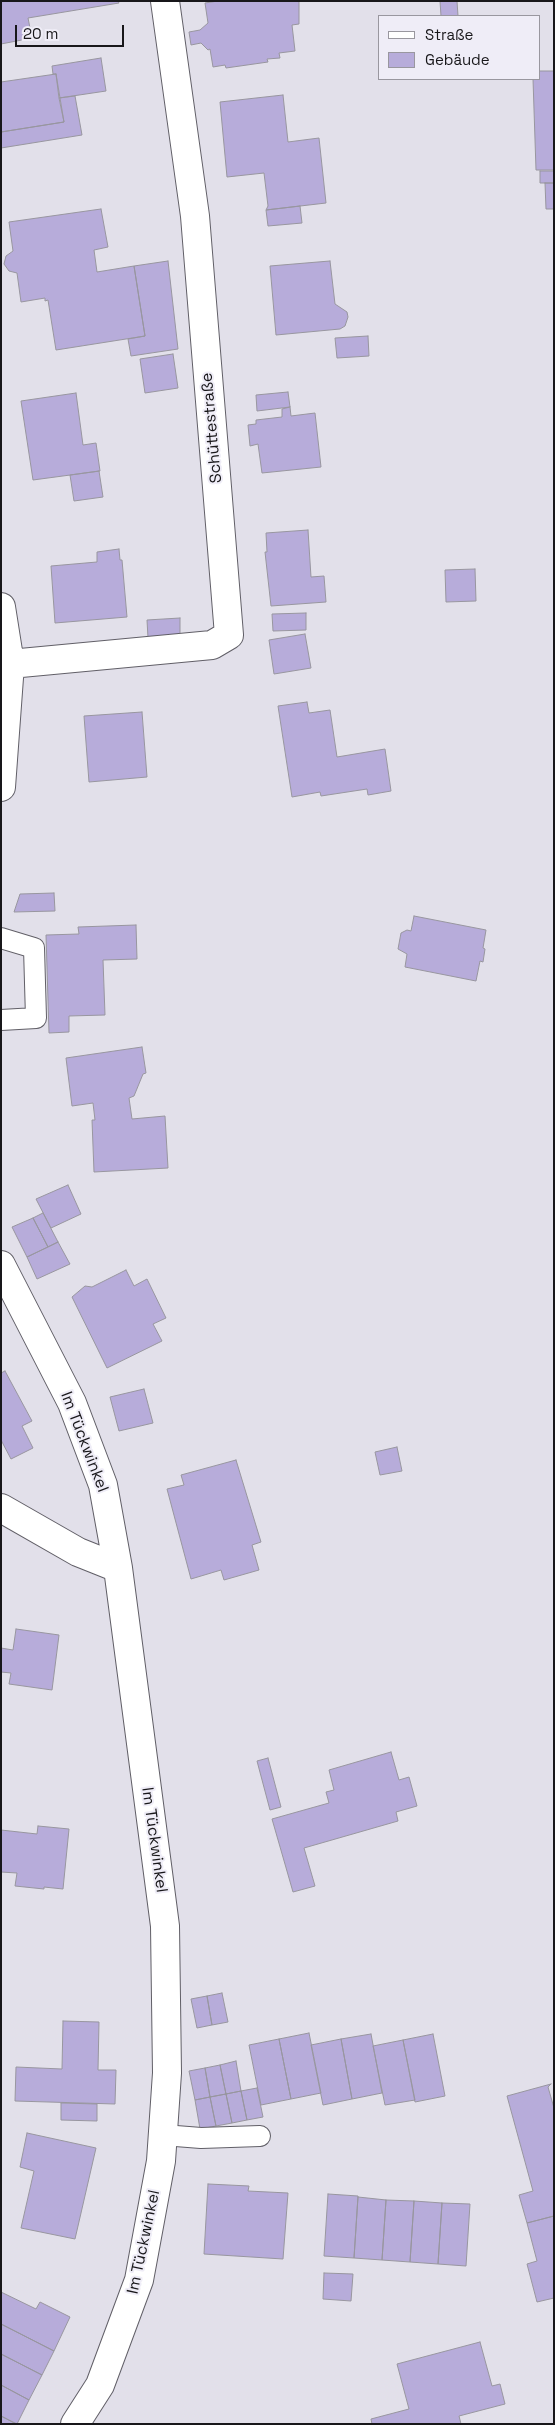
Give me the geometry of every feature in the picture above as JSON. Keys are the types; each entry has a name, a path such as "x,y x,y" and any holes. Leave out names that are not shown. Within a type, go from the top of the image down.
{"street":[{"name":"Schüttestraße","path":"10,664 212,646 229,635 195,216 165,1"},
{"path":"1,607 10,664 1,787"},
{"name":"Im Tückwinkel","path":"1,1265 72,1403 103,1485 118,1568 165,1926 167,2073 163,2135 161,2161 140,2280 100,2385 75,2424"},
{"path":"1,1508 78,1552 118,1568"}],"lane":[{"path":"1,938 34,948 36,1018 1,1020"},
{"path":"163,2135 201,2138 260,2136"}],"building":[{"path":"1,1 118,1 119,3 28,18 32,38 1,44"},
{"path":"218,1 299,1 299,24 292,25 295,51 279,53 280,58 267,59 268,62 226,68 225,65 213,67 210,49 208,50 201,43 191,45 189,32 200,30 208,23 205,3"},
{"path":"440,1 457,1 458,15 441,15"},
{"path":"101,58 106,91 59,98 56,74 53,74 52,66"},
{"path":"540,71 554,71 554,170 536,170 533,80 540,80"},
{"path":"56,74 64,122 1,132 1,82"},
{"path":"283,95 288,142 319,138 326,203 266,210 268,206 264,173 227,177 220,102"},
{"path":"75,96 82,135 1,148 1,132 64,122 59,98"},
{"path":"540,171 554,171 554,183 540,183"},
{"path":"545,183 554,183 554,209 546,209"},
{"path":"300,206 302,223 268,226 266,210"},
{"path":"101,209 108,247 94,250 97,272 134,266 145,336 56,350 48,300 45,301 45,298 21,302 17,273 9,271 4,264 6,256 13,251 9,222"},
{"path":"168,261 178,349 131,356 128,339 145,336 134,266"},
{"path":"330,261 335,304 347,312 348,317 345,326 340,329 276,335 270,266"},
{"path":"368,336 369,356 337,358 335,338"},
{"path":"173,354 178,388 145,393 140,359"},
{"path":"288,392 290,407 257,411 256,395"},
{"path":"76,393 83,445 96,443 100,471 33,480 21,401"},
{"path":"290,407 291,416 315,413 321,467 262,473 258,444 250,446 248,425 256,424 256,420 282,417 282,409"},
{"path":"99,471 103,497 74,501 70,475"},
{"path":"308,530 311,577 324,576 326,602 271,606 265,552 267,552 266,533"},
{"path":"119,549 120,560 122,560 127,617 55,623 51,566 97,562 97,552"},
{"path":"475,569 476,601 446,602 445,570"},
{"path":"306,613 306,630 273,631 272,614"},
{"path":"180,618 180,637 148,638 147,620"},
{"path":"305,634 311,668 274,674 269,640"},
{"path":"307,702 309,713 330,710 337,757 385,749 391,791 368,795 367,789 321,796 320,792 292,797 278,706"},
{"path":"142,712 147,777 89,782 84,716"},
{"path":"54,893 55,911 14,912 20,894"},
{"path":"414,916 486,930 483,962 480,961 476,981 405,967 407,954 398,949 401,933 407,930 411,931"},
{"path":"136,925 137,959 103,960 105,1015 69,1016 69,1032 49,1033 46,935 79,934 78,927"},
{"path":"142,1047 146,1073 143,1074 134,1096 129,1098 132,1119 165,1116 168,1168 94,1172 92,1120 95,1120 93,1103 72,1106 66,1058"},
{"path":"68,1185 81,1214 51,1228 36,1199"},
{"path":"43,1213 58,1242 48,1247 33,1218"},
{"path":"33,1218 48,1247 27,1257 12,1227"},
{"path":"58,1242 70,1264 37,1279 27,1257"},
{"path":"126,1270 134,1286 147,1279 166,1318 153,1324 162,1341 107,1368 72,1297 85,1286 92,1287"},
{"path":"5,1371 32,1421 22,1426 33,1448 11,1459 1,1440 1,1373"},
{"path":"144,1389 153,1423 119,1431 110,1397"},
{"path":"397,1447 402,1471 380,1475 375,1452"},
{"path":"236,1460 261,1542 252,1545 259,1570 224,1580 221,1570 191,1579 167,1489 184,1485 181,1475"},
{"path":"16,1629 59,1635 52,1690 9,1684 11,1673 1,1672 1,1648 13,1650"},
{"path":"391,1752 399,1780 409,1777 417,1806 396,1812 398,1821 304,1848 315,1886 293,1892 272,1819 329,1803 326,1792 334,1790 329,1770"},
{"path":"268,1758 281,1807 270,1810 257,1761"},
{"path":"38,1826 69,1829 63,1889 15,1886 17,1873 1,1872 1,1830 37,1834"},
{"path":"222,1993 228,2022 212,2025 207,1996"},
{"path":"207,1996 212,2025 197,2028 191,1999"},
{"path":"63,2021 99,2022 98,2070 116,2070 115,2104 15,2101 16,2067 62,2069"},
{"path":"309,2033 321,2093 291,2099 279,2039"},
{"path":"371,2034 382,2093 352,2099 341,2039"},
{"path":"433,2034 445,2096 415,2102 403,2040"},
{"path":"279,2039 291,2099 261,2105 249,2045"},
{"path":"341,2039 352,2099 323,2105 311,2045"},
{"path":"403,2040 415,2100 385,2105 373,2046"},
{"path":"236,2061 241,2091 226,2094 220,2065"},
{"path":"220,2065 226,2094 210,2097 205,2068"},
{"path":"205,2068 210,2097 195,2100 189,2071"},
{"path":"551,2084 548,2087 554,2108 554,2216 527,2223 519,2195 533,2191 507,2096"},
{"path":"257,2088 263,2117 247,2120 241,2091"},
{"path":"241,2091 247,2120 232,2123 226,2094"},
{"path":"226,2094 232,2123 216,2126 210,2097"},
{"path":"210,2097 216,2126 200,2129 195,2100"},
{"path":"61,2103 97,2104 97,2121 61,2120"},
{"path":"27,2133 96,2148 75,2239 21,2228 34,2171 20,2167"},
{"path":"208,2184 249,2186 248,2191 288,2193 283,2259 204,2254"},
{"path":"328,2194 358,2196 354,2258 324,2256"},
{"path":"358,2197 386,2200 382,2260 354,2258"},
{"path":"386,2200 414,2201 410,2262 382,2260"},
{"path":"414,2201 442,2203 438,2264 410,2262"},
{"path":"442,2203 470,2204 466,2266 438,2264"},
{"path":"554,2216 554,2298 537,2302 527,2264 537,2261 527,2223"},
{"path":"324,2273 353,2274 351,2301 323,2299"},
{"path":"1,2292 36,2309 40,2302 70,2317 54,2351 1,2324"},
{"path":"1,2324 54,2351 42,2375 1,2354"},
{"path":"480,2342 492,2386 500,2384 505,2404 459,2416 461,2424 372,2424 371,2419 409,2409 397,2364"},
{"path":"1,2354 42,2375 29,2400 1,2385"},
{"path":"1,2385 29,2400 17,2424 1,2416"},
{"path":"1,2416 16,2424 1,2424"}]}
